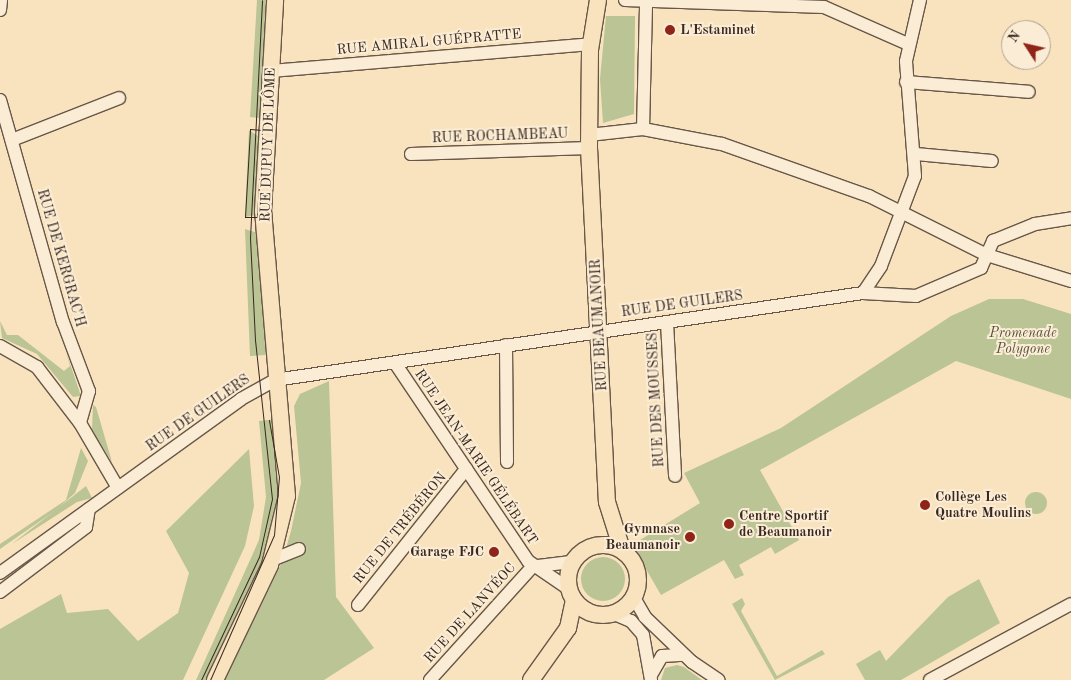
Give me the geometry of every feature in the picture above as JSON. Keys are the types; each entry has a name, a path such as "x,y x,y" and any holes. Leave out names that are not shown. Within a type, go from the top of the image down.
{"main road":[{"name":"RUE DUPUY DE LÔME","path":"216,680 272,560 288,496 275,380 263,211 275,0"},
{"name":"RUE BEAUMANOIR","path":"598,0 591,44 589,141 609,515 622,550"},
{"name":"RUE BEAUMANOIR","path":"595,546 609,515"},
{"path":"595,546 622,550 638,576 633,596 612,613 595,614 532,680 568,628 573,562 595,546"},
{"path":"572,594 595,614"}],"street":[{"path":"0,10 1,0"},
{"path":"624,0 646,3 824,4 908,44"},
{"path":"863,293 872,284 904,212 916,176 916,154 906,82 908,44 920,0"},
{"path":"643,129 646,3"},
{"name":"RUE AMIRAL GUÉPRATTE","path":"271,71 591,44"},
{"path":"906,82 1030,92"},
{"path":"12,140 119,98"},
{"name":"RUE DE KERGRAC'H","path":"0,100 63,322 89,391 80,423"},
{"name":"RUE ROCHAMBEAU","path":"411,154 589,141 643,129 722,144 904,212 987,255 1071,281"},
{"path":"916,154 992,161"},
{"name":"RUE DE GUILERS","path":"0,573 241,399 275,380 600,330 863,293 916,296 981,268 993,241 1035,224 1071,218"},
{"name":"RUE DES MOUSSES","path":"667,322 675,476"},
{"path":"506,345 507,462"},
{"path":"0,348 14,351 36,367 80,423 118,488"},
{"name":"RUE JEAN-MARIE GÉLÉBART","path":"395,363 533,566"},
{"name":"RUE DE TRÉBÉRON","path":"358,605 466,469"},
{"path":"1,589 86,527 89,509"},
{"path":"272,560 299,549"},
{"path":"533,566 573,562"},
{"path":"533,566 572,594"},
{"name":"RUE DE LANVÉOC","path":"430,680 533,566"},
{"path":"633,596 645,617 684,655 719,680"},
{"path":"930,680 1071,604"},
{"path":"612,613 631,621 643,635 652,680"},
{"path":"652,680 652,667 662,656 684,655"}],"green space":[{"path":"257,0 271,0 259,118 250,117"},
{"path":"606,16 635,16 634,114 603,123 600,79"},
{"path":"249,130 261,138 256,215 245,217"},
{"path":"245,229 258,233 266,355 250,356"},
{"name":"Promenade Polygone","path":"989,299 1023,299 1071,314 1071,399 956,361 760,470 799,540 775,554 771,547 739,565 744,575 735,579 724,560 661,595 632,545 700,503 684,473 781,428 951,316"},
{"path":"0,321 7,335 18,335 64,371 70,366 66,352 81,396 73,397 37,354 2,338"},
{"path":"329,381 336,597 374,648 324,680 225,680 282,562 291,531 301,483 294,406 300,394"},
{"path":"93,405 96,407 112,462 92,430"},
{"path":"277,419 279,527 211,680 196,680 259,540 266,497 259,421"},
{"path":"81,448 88,461 75,493 56,510 0,549 0,544 66,500"},
{"path":"249,449 254,506 245,546 183,680 0,680 0,629 61,594 67,613 108,609 138,641 178,613 189,573 166,531"},
{"path":"86,486 92,498 77,502 12,544"},
{"path":"1036,492 1044,495 1047,503 1044,511 1036,514 1028,511 1025,503 1028,495"},
{"path":"607,557 619,563 624,570 624,588 619,595 612,600 599,601 587,595 582,588 581,575 587,563 594,558"},
{"path":"979,579 1000,623 901,680 865,680 856,664 880,650 886,661 948,597"},
{"path":"742,598 745,604 741,611 777,676 822,650 825,654 775,680 732,604"},
{"path":"677,665 684,667 702,680 661,680 665,668"}],"tram line":[{"path":"201,680 259,557 272,499 255,340 250,238 262,0"},
{"path":"250,129 262,130 257,217 245,217 250,129"},
{"path":"210,680 274,535 279,477 269,420"}],"place":[{"name":"L'Estaminet","path":"670,30"},
{"name":"Collège Les Quatre Moulins","path":"925,505"},
{"name":"Centre Sportif de Beaumanoir","path":"729,524"},
{"name":"Gymnase Beaumanoir","path":"690,537"},
{"name":"Garage FJC","path":"494,552"}]}
